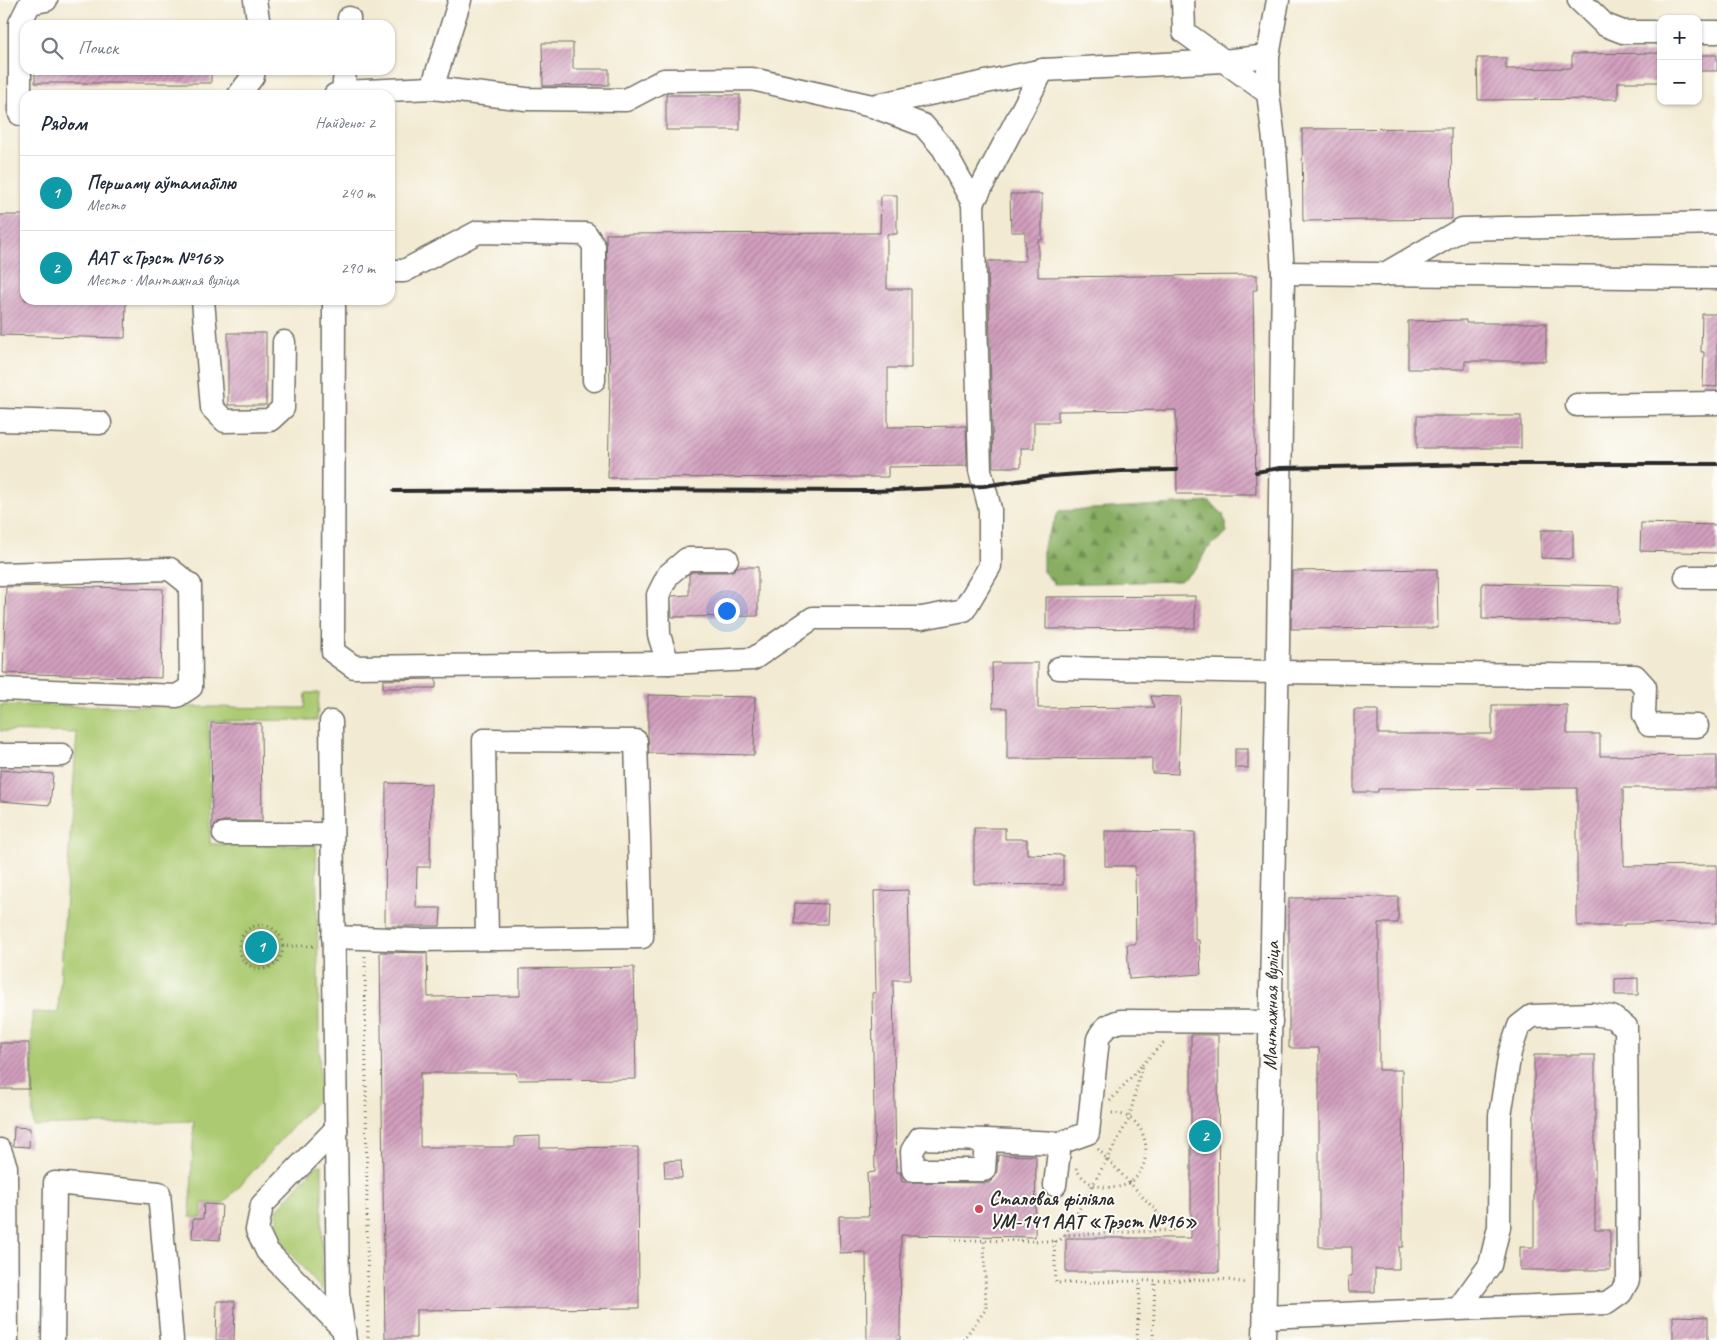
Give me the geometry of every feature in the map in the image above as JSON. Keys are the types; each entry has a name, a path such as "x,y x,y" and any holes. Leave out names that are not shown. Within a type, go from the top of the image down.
{"street":[{"path":"22,20 30,3 46,0"},
{"path":"255,0 258,20"},
{"path":"432,88 460,0"},
{"path":"1182,0 1184,32 1268,93"},
{"name":"Мантажная вуліца","path":"1264,1340 1283,273 1275,148 1268,93 1268,56 1278,0"},
{"path":"1579,0 1605,25 1623,32 1657,32"},
{"path":"15,115 20,23"},
{"path":"1702,32 1717,32"},
{"path":"872,106 1043,70 1224,61 1268,56"},
{"path":"973,203 1043,70"},
{"path":"243,90 253,75"},
{"path":"342,90 344,75"},
{"path":"334,305 334,652 354,667 668,663 753,659 813,618 922,618 964,610 990,566 990,509 980,470 973,203 943,148 923,125 872,106 752,79 664,80 626,100 526,99 432,88 395,90"},
{"path":"1382,275 1462,229 1717,223"},
{"path":"395,271 404,271 478,232 586,234 594,246 594,380"},
{"path":"1283,273 1717,278"},
{"path":"203,305 212,408 225,421 270,420 283,408 284,342"},
{"path":"1577,405 1717,403"},
{"path":"0,420 100,423"},
{"path":"668,663 659,635 658,595 668,575 687,560 727,559"},
{"path":"0,574 170,569 190,585 191,687 177,696 0,689"},
{"path":"1686,577 1717,577"},
{"path":"1059,668 1635,676 1645,687 1644,715 1649,725 1697,726"},
{"path":"330,722 338,1293 345,1335"},
{"path":"334,941 365,938 418,940 642,937 636,741 484,740 487,939"},
{"path":"0,755 62,755"},
{"path":"224,834 332,834"},
{"path":"1265,1317 1607,1303 1620,1293 1628,1280 1626,1027 1612,1017 1592,1014 1532,1016 1519,1026 1510,1052 1500,1116 1499,1226 1490,1265 1458,1309"},
{"path":"986,1140 1060,1143 1088,1133 1098,1039 1101,1032 1109,1024 1121,1021 1271,1022"},
{"path":"336,1129 262,1205 257,1230 267,1250 345,1335"},
{"path":"1055,1185 1060,1143"},
{"path":"0,1150 6,1167 7,1340"},
{"path":"52,1340 55,1183 159,1193 174,1340"}],"path":[{"path":"258,925 265,926 277,933 281,939 282,946 282,953 273,965 260,969 253,967 242,958 239,951 241,937 245,931 258,925"},
{"path":"365,938 368,1340"},
{"path":"282,946 334,941"},
{"path":"1104,1107 1184,1022"},
{"path":"951,1240 1059,1241 1065,1235 1129,1119 1142,1065"},
{"path":"1075,1165 1086,1181 1098,1187 1111,1188 1124,1186 1143,1168 1146,1156 1146,1143 1142,1132 1129,1119 1113,1113 1101,1114"},
{"path":"1065,1235 1174,1230 1096,1148"},
{"path":"963,1340 986,1308 984,1240"},
{"path":"1054,1241 1056,1283 1222,1279 1266,1285"},
{"path":"1153,1340 1155,1280"},
{"path":"1138,1340 1140,1281"}],"green space":[{"path":"1210,502 1223,514 1227,532 1206,550 1197,568 1180,581 1054,584 1043,571 1043,546 1059,511"},
{"path":"306,693 319,693 317,720 209,721 210,844 316,845 320,1097 223,1204 202,1203 202,1218 190,1217 194,1121 33,1126 32,1012 58,1013 77,733 0,731 0,705 305,708"},
{"path":"322,1165 322,1290 276,1236 277,1210 316,1166"}],"building":[{"path":"542,43 573,43 573,69 609,69 609,85 543,86"},
{"path":"1657,53 1657,82 1618,82 1618,99 1478,100 1477,58 1506,58 1506,69 1572,68 1572,54"},
{"path":"1702,55 1717,55 1717,71 1702,71"},
{"path":"35,75 211,75 211,83 35,83"},
{"path":"666,95 740,95 740,130 666,130"},
{"path":"1451,128 1452,219 1303,221 1302,129"},
{"path":"1010,194 1042,194 1042,240 1038,240 1038,277 1257,275 1257,290 1253,290 1256,494 1177,494 1176,410 1058,411 1058,422 1034,422 1034,448 1021,448 1021,467 993,467 988,261 1025,261 1025,232 1011,232"},
{"path":"881,195 897,195 897,234 887,234 887,289 911,289 911,368 888,368 888,427 966,426 967,466 888,467 888,477 608,478 610,385 606,234 880,233"},
{"path":"0,215 20,215 20,305 126,305 125,338 0,335"},
{"path":"1702,314 1717,314 1717,387 1703,386 1704,352 1701,352"},
{"path":"1466,320 1466,323 1546,323 1546,361 1465,361 1465,369 1408,369 1408,321"},
{"path":"228,333 266,333 266,405 228,405"},
{"path":"1417,416 1521,416 1521,448 1417,448"},
{"path":"1641,523 1717,525 1717,553 1640,551"},
{"path":"1541,530 1573,530 1573,559 1541,558"},
{"path":"737,567 758,567 758,616 672,617 671,598 672,596 689,595 689,574 692,572 727,572 733,571"},
{"path":"1437,569 1438,628 1291,629 1292,571"},
{"path":"1482,583 1619,586 1618,622 1482,619"},
{"path":"54,586 163,589 161,678 3,673 6,587"},
{"path":"1195,596 1195,628 1046,629 1046,597"},
{"path":"992,663 1038,663 1038,708 1154,707 1151,696 1181,697 1178,774 1152,773 1152,758 1007,759 1007,708 993,708"},
{"path":"436,679 436,688 383,688 383,680"},
{"path":"648,695 755,697 754,755 649,753"},
{"path":"1492,705 1567,705 1567,734 1600,734 1600,756 1717,755 1717,788 1623,788 1624,866 1717,865 1717,923 1577,926 1577,788 1378,789 1378,792 1354,792 1354,710 1378,710 1378,734 1492,734"},
{"path":"211,723 261,723 262,821 224,821 217,823 212,830"},
{"path":"1235,749 1248,749 1248,768 1235,768"},
{"path":"0,770 53,774 50,805 0,801"},
{"path":"386,783 431,784 430,867 417,867 416,908 441,908 440,926 385,926"},
{"path":"974,828 1005,828 1005,839 1027,839 1027,854 1063,855 1063,885 974,884"},
{"path":"1105,831 1195,832 1195,940 1199,940 1201,974 1129,979 1127,944 1136,944 1135,866 1105,866"},
{"path":"908,890 910,980 893,980 896,1172 900,1172 902,1182 989,1183 995,1177 997,1171 998,1155 1036,1156 1035,1237 901,1235 900,1340 867,1340 866,1252 840,1253 839,1216 869,1216 867,1173 875,1172 872,993 876,992 874,891"},
{"path":"1398,897 1398,923 1379,923 1379,1070 1402,1070 1403,1247 1399,1247 1399,1269 1375,1269 1375,1292 1349,1292 1348,1276 1352,1276 1352,1247 1319,1247 1319,1048 1289,1048 1289,898"},
{"path":"795,903 828,904 827,924 794,924"},
{"path":"380,952 427,953 428,997 520,996 520,969 634,967 636,1079 518,1080 516,1073 420,1073 420,1147 515,1147 515,1137 540,1136 540,1148 638,1147 639,1308 416,1310 416,1338 385,1338"},
{"path":"1638,978 1638,995 1615,995 1615,979"},
{"path":"1191,1035 1218,1035 1219,1272 1066,1272 1066,1238 1191,1238"},
{"path":"0,1043 29,1043 29,1089 0,1089"},
{"path":"1534,1055 1595,1055 1595,1230 1610,1230 1610,1270 1520,1270 1520,1247 1534,1247"},
{"path":"14,1127 30,1128 29,1147 13,1146"},
{"path":"681,1160 682,1178 665,1178 664,1161"},
{"path":"204,1204 222,1205 220,1240 192,1238 193,1219 203,1219"},
{"path":"217,1301 235,1301 234,1340 216,1340"},
{"path":"1673,1316 1708,1317 1708,1340 1673,1340"}],"railway":[{"path":"1256,472 1280,468 1481,464 1717,464"},
{"path":"394,491 874,491 984,486 1051,476 1122,471 1177,470"}],"place":[{"name":"Першаму аўтамабілю","path":"261,947"},
{"name":"ААТ «Трэст №16»","path":"1205,1136"},
{"name":"Сталовая філіяла УМ-141 ААТ «Трэст №16»","path":"979,1209"}]}
